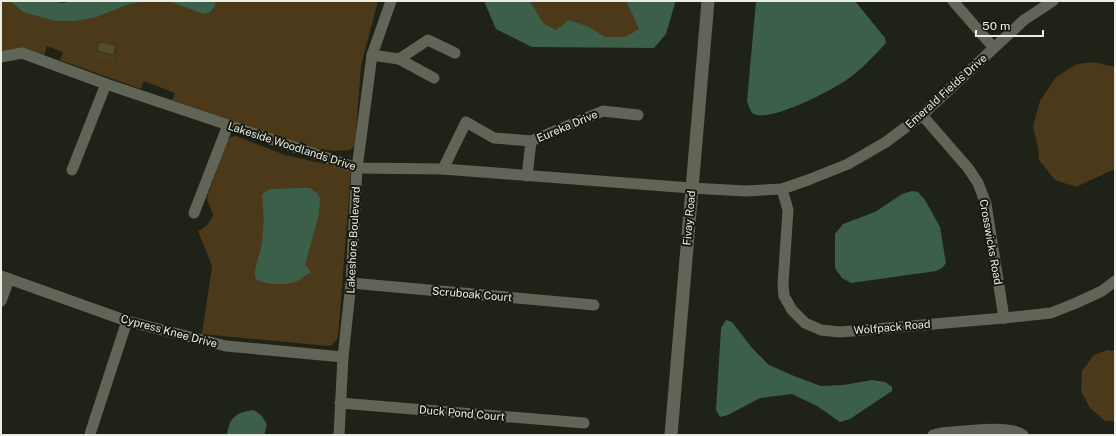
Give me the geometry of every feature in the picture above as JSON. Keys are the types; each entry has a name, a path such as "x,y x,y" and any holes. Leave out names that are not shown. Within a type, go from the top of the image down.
{"street":[{"name":"Lakeshore Boulevard","path":"339,435 343,357 351,283 357,168 372,55 390,1"},
{"name":"Fivay Road","path":"671,435 708,1"},
{"path":"953,1 993,47"},
{"name":"Emerald Fields Drive","path":"691,188 746,191 782,189 848,164 886,142 922,116 993,47 1024,20 1053,1"},
{"path":"399,59 428,40 455,53"},
{"name":"Lakeside Woodlands Drive","path":"1,57 22,53 106,84 357,168 443,169 691,188"},
{"path":"372,55 399,59 434,78"},
{"path":"72,170 106,84"},
{"name":"Eureka Drive","path":"527,176 531,141 603,111 638,115"},
{"name":"Crosswicks Road","path":"922,116 968,168 978,183 986,204 1004,318"},
{"path":"443,169 466,122 494,138 531,141"},
{"path":"194,213 228,125"},
{"name":"Wolfpack Road","path":"782,189 788,210 783,284 784,296 792,310 805,323 821,330 840,332 1004,318 1051,312 1095,294 1115,281"},
{"path":"1,302 5,277"},
{"name":"Cypress Knee Drive","path":"5,277 128,321 226,346 343,357"},
{"name":"Scruboak Court","path":"351,283 594,305"},
{"path":"90,435 90,431 128,321"},
{"name":"Duck Pond Court","path":"340,403 584,423"},
{"path":"933,435 941,433 1006,429 1019,432 1023,435"}],"shaded area":[{"path":"1,1 10,1 23,12 97,17 127,5 146,1 168,1 203,14 211,13 216,1 378,1 361,66 355,146 350,150 334,151 313,148 172,100 175,93 144,81 141,89 60,60 63,52 47,46 44,55 26,50 1,52"},
{"path":"10,1 51,1 63,3 73,1 146,1 127,5 97,17 75,21 56,21 23,12"},
{"path":"168,1 216,1 215,6 210,13 203,14"},
{"path":"484,1 530,1 543,23 556,30 569,20 589,27 606,37 625,37 639,29 626,1 675,1 675,3 666,34 654,48 532,47 496,29"},
{"path":"530,1 626,1 639,29 625,37 606,37 589,27 556,30 543,24"},
{"path":"756,1 855,1 885,38 886,43 856,73 827,92 786,110 773,114 754,114 747,101"},
{"path":"1094,62 1115,67 1115,169 1076,187 1055,180 1039,160 1033,126 1040,101 1056,77 1077,64"},
{"path":"236,136 285,155 343,167 349,169 351,172 338,338 332,345 328,346 202,334 212,266 198,231 211,220 213,215 207,199 208,194 227,141 231,137"},
{"path":"310,188 317,193 320,198 319,214 305,265 310,270 310,273 295,282 284,284 265,283 256,279 255,270 263,236 262,194 270,189"},
{"path":"912,191 918,192 925,200 940,227 946,263 942,268 936,271 851,283 842,278 835,268 835,234 843,224 875,212 902,194"},
{"path":"726,320 732,322 752,348 769,365 794,376 821,386 843,385 872,380 885,382 892,387 892,391 850,419 840,422 817,406 792,394 760,398 728,415 720,417 716,410 721,328"},
{"path":"1107,350 1115,351 1115,421 1105,421 1090,408 1081,391 1082,371 1094,355"},
{"path":"254,410 262,416 267,425 264,435 227,435 230,424 235,416 243,412"}],"building":[{"path":"99,42 116,45 114,55 97,51"}]}
